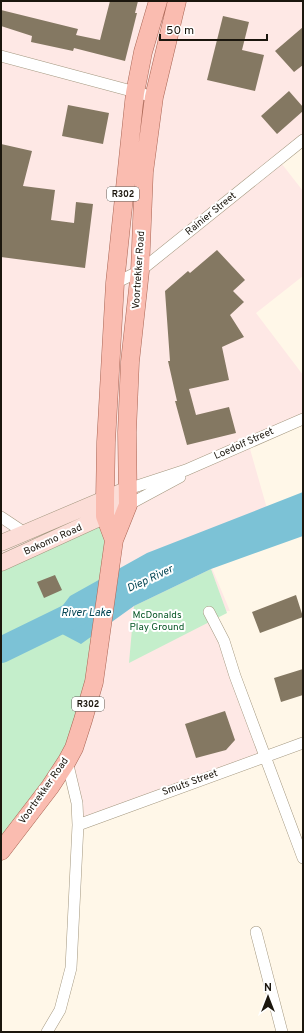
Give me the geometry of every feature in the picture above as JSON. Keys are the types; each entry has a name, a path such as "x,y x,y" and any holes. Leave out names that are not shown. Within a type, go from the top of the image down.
{"main road":[{"name":"R302","path":"114,540 105,516 105,498 106,442 115,283 135,93 143,52 158,1"},
{"name":"Voortrekker Road","path":"1,851 50,787 67,761 74,748 89,702 99,644 110,561 114,540 128,497 127,432 130,362 140,271 144,172 154,97 177,1"},
{"name":"Loedolf Street","path":"105,498 128,497"},
{"name":"Bokomo Road","path":"1,563 105,516 128,497"},
{"name":"Bokomo Road","path":"1,543 105,498"}],"street":[{"path":"1,56 154,97"},
{"name":"Rainier Street","path":"115,283 140,271 303,140"},
{"name":"Loedolf Street","path":"128,497 303,419"},
{"name":"Loedolf Street","path":"128,497 179,478 186,470"},
{"path":"1,517 25,533"},
{"path":"209,612 224,641 235,676 303,858"},
{"name":"Smuts Street","path":"78,825 303,743"},
{"path":"47,1032 60,1010 70,968 78,825 77,803 67,761"},
{"path":"256,932 282,1032"}],"shaded area":[{"path":"1,1 303,1 303,140 278,159 303,191 303,276 256,313 303,375 303,419 248,442 266,505 275,527 206,554 230,611 210,612 265,757 78,825 77,803 1,563"}],"green space":[{"path":"105,516 114,540 83,720 1,851 1,563"},
{"name":"McDonalds Play Ground","path":"211,569 227,613 129,663 134,606"}],"water":[{"name":"River Lake","path":"303,492 303,536 211,569 134,606 81,644 47,626 70,596 147,553"}],"building":[{"path":"110,1 138,1 135,13 137,13 125,61 74,48 73,51 31,42 32,36 1,26 1,10 78,29 76,35 100,40"},
{"path":"223,16 249,22 242,50 264,55 255,91 207,80"},
{"path":"303,27 303,65 294,72 275,51"},
{"path":"289,91 303,107 303,111 277,134 261,116"},
{"path":"68,105 109,113 103,144 62,136"},
{"path":"1,144 32,151 23,186 55,190 51,220 74,223 76,202 93,204 85,268 1,257"},
{"path":"217,250 245,280 233,291 244,302 230,315 244,337 222,347 229,380 189,389 196,415 229,407 236,433 187,445 175,401 177,401 168,361 170,361 165,291 188,271 190,273"},
{"path":"55,575 62,590 44,598 37,582"},
{"path":"296,595 303,617 260,633 252,612"},
{"path":"303,669 303,695 281,702 274,678"},
{"path":"225,711 235,740 226,750 196,758 185,724"}],"waterway":[{"name":"Diep River","path":"1,650 79,612"}]}
